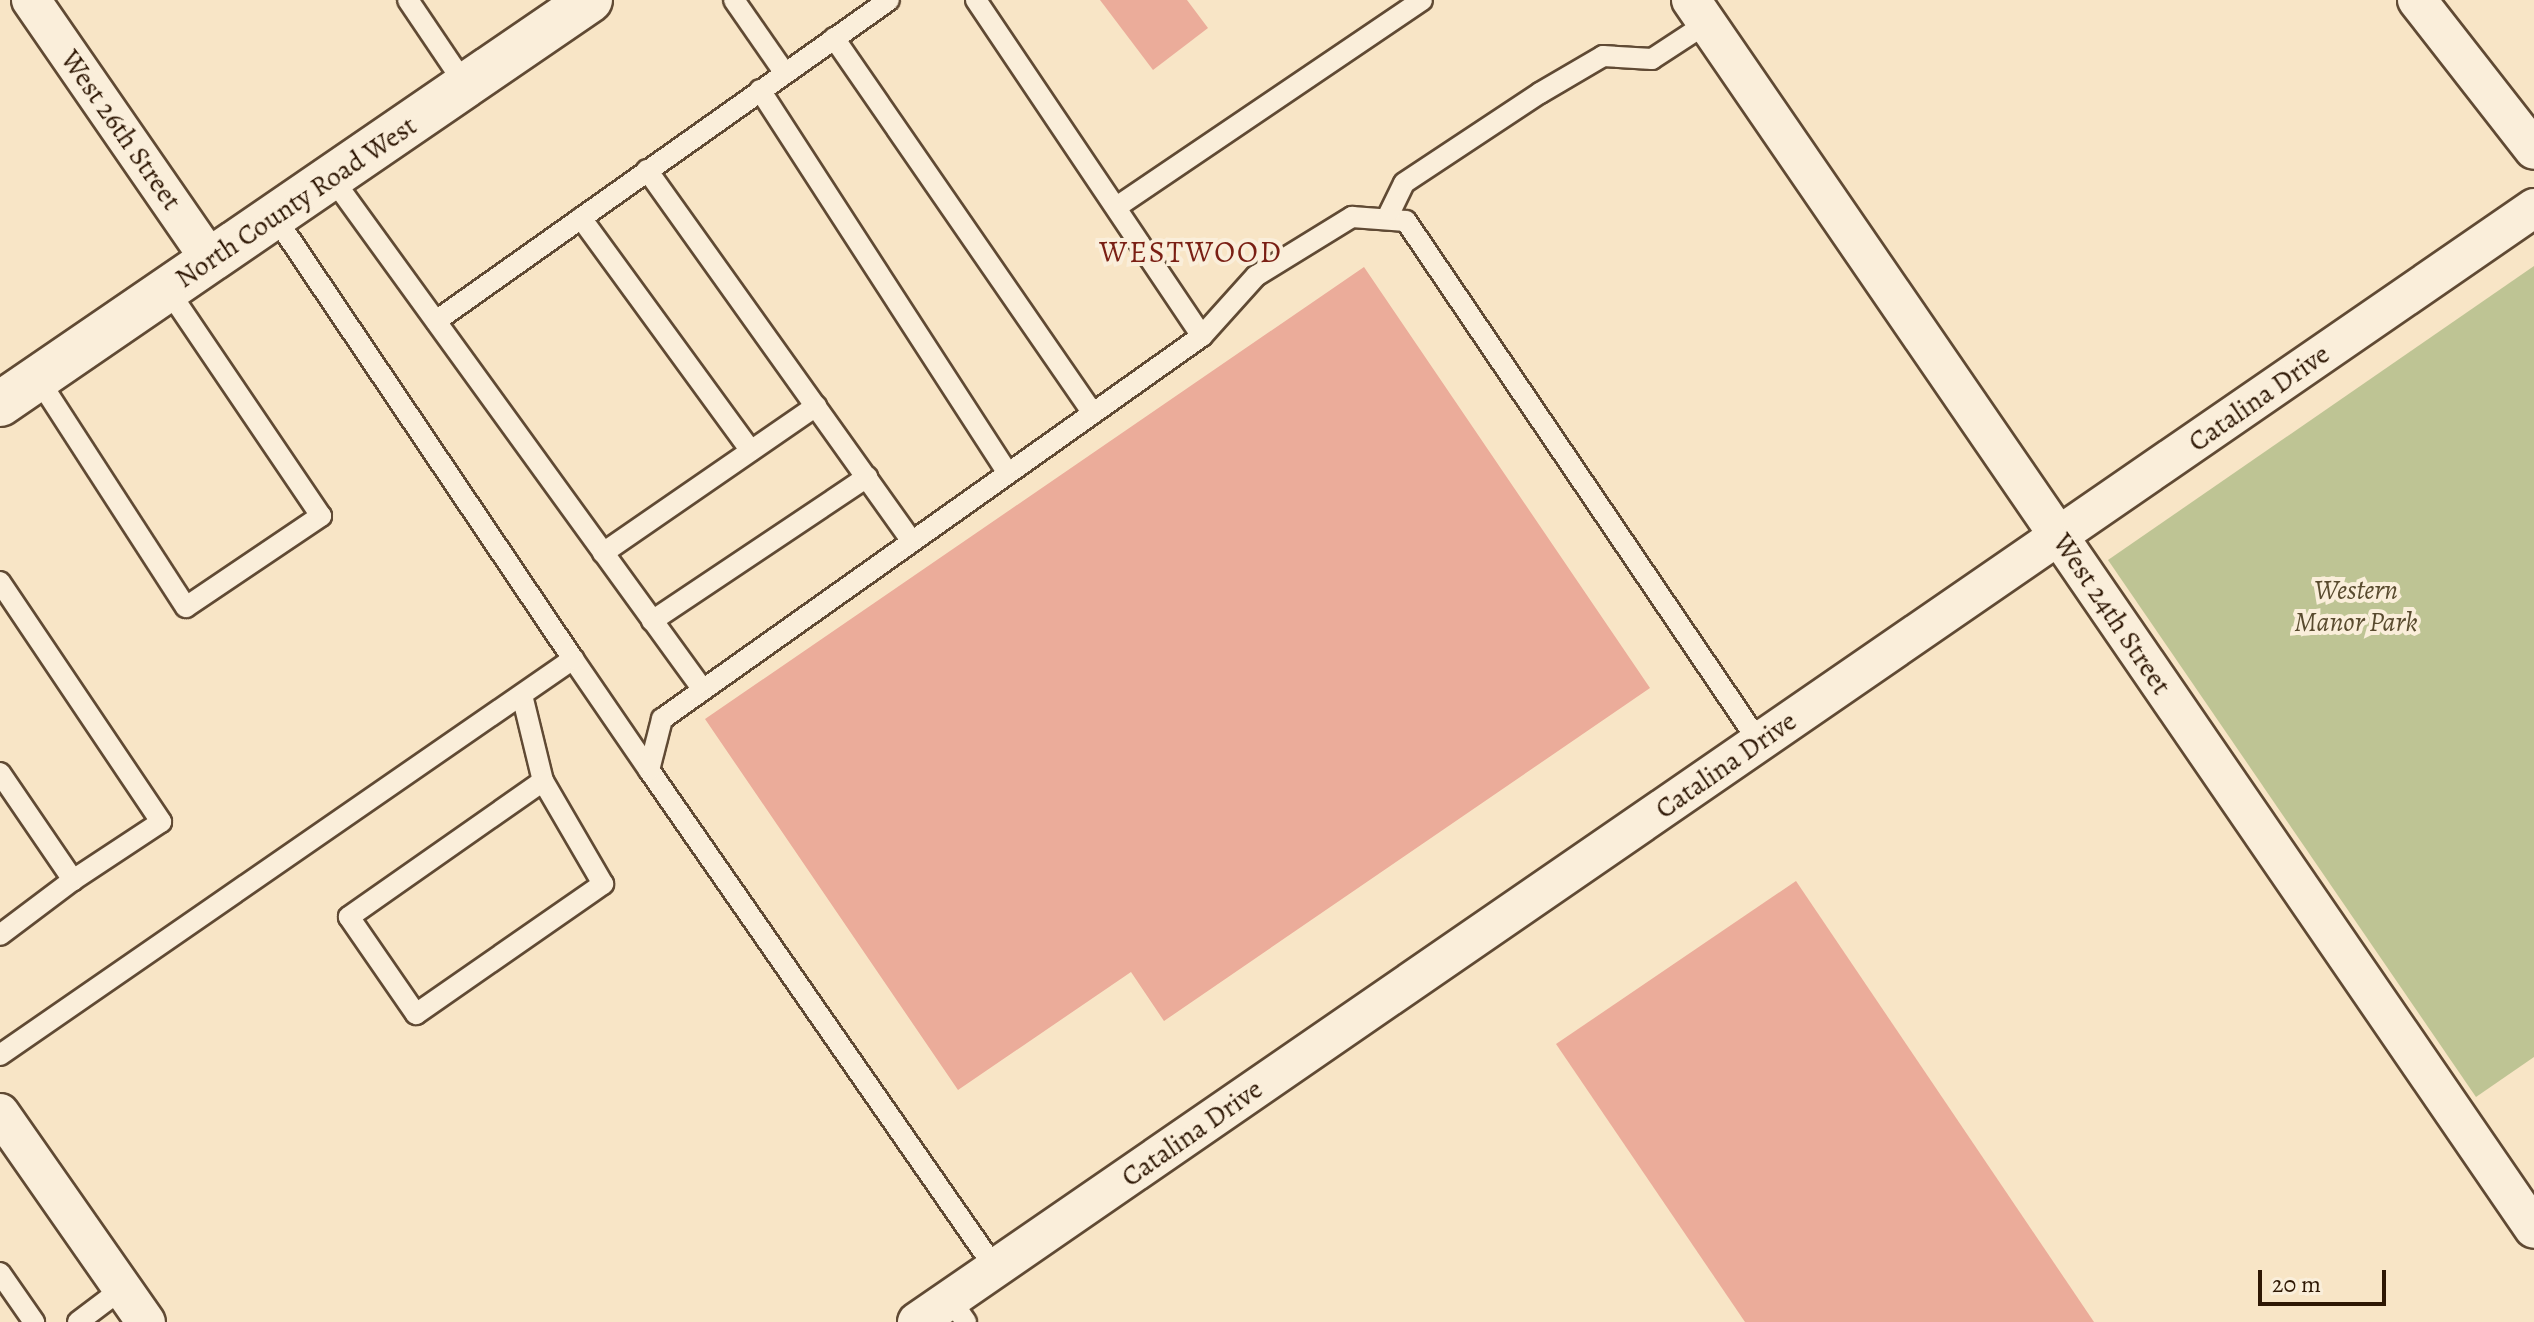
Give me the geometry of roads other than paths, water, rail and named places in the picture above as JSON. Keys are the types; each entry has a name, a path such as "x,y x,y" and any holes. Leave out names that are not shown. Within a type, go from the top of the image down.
{"main road":[{"name":"North County Road West","path":"0,404 590,0"}],"street":[{"name":"West 26th Street","path":"31,0 211,261"},
{"path":"2417,0 2534,150"},
{"name":"West 24th Street","path":"1699,12 2534,1229"},
{"name":"Catalina Drive","path":"917,1322 958,1310 995,1268 2534,208"},
{"path":"3,1122 146,1322"}],"lane":[{"path":"408,0 466,86"},
{"path":"734,0 784,72"},
{"path":"436,321 889,0"},
{"path":"976,0 1118,206 1202,336"},
{"path":"1118,206 1422,0"},
{"path":"1389,214 1404,183 1540,93 1603,56 1652,59 1699,12"},
{"path":"834,38 1093,413"},
{"path":"760,90 1008,473"},
{"path":"647,170 912,541"},
{"path":"332,178 703,690"},
{"path":"649,770 662,719 1202,336 1256,276 1352,217 1389,214 1406,221 1759,742"},
{"path":"275,217 649,770 995,1268"},
{"path":"581,218 751,451"},
{"path":"37,377 186,607 321,516 168,290"},
{"path":"603,553 816,406"},
{"path":"652,621 867,477"},
{"path":"0,582 161,822 73,880 0,935"},
{"path":"0,1055 573,659"},
{"path":"522,695 543,781 603,884 416,1014 349,917 543,781"},
{"path":"0,773 73,880"},
{"path":"0,1273 34,1322"},
{"path":"78,1322 123,1288"}],"district":[{"name":"WESTWOOD","path":"1191,252"}],"park label":[{"name":"Western Manor Park","path":"2356,606"}]}
